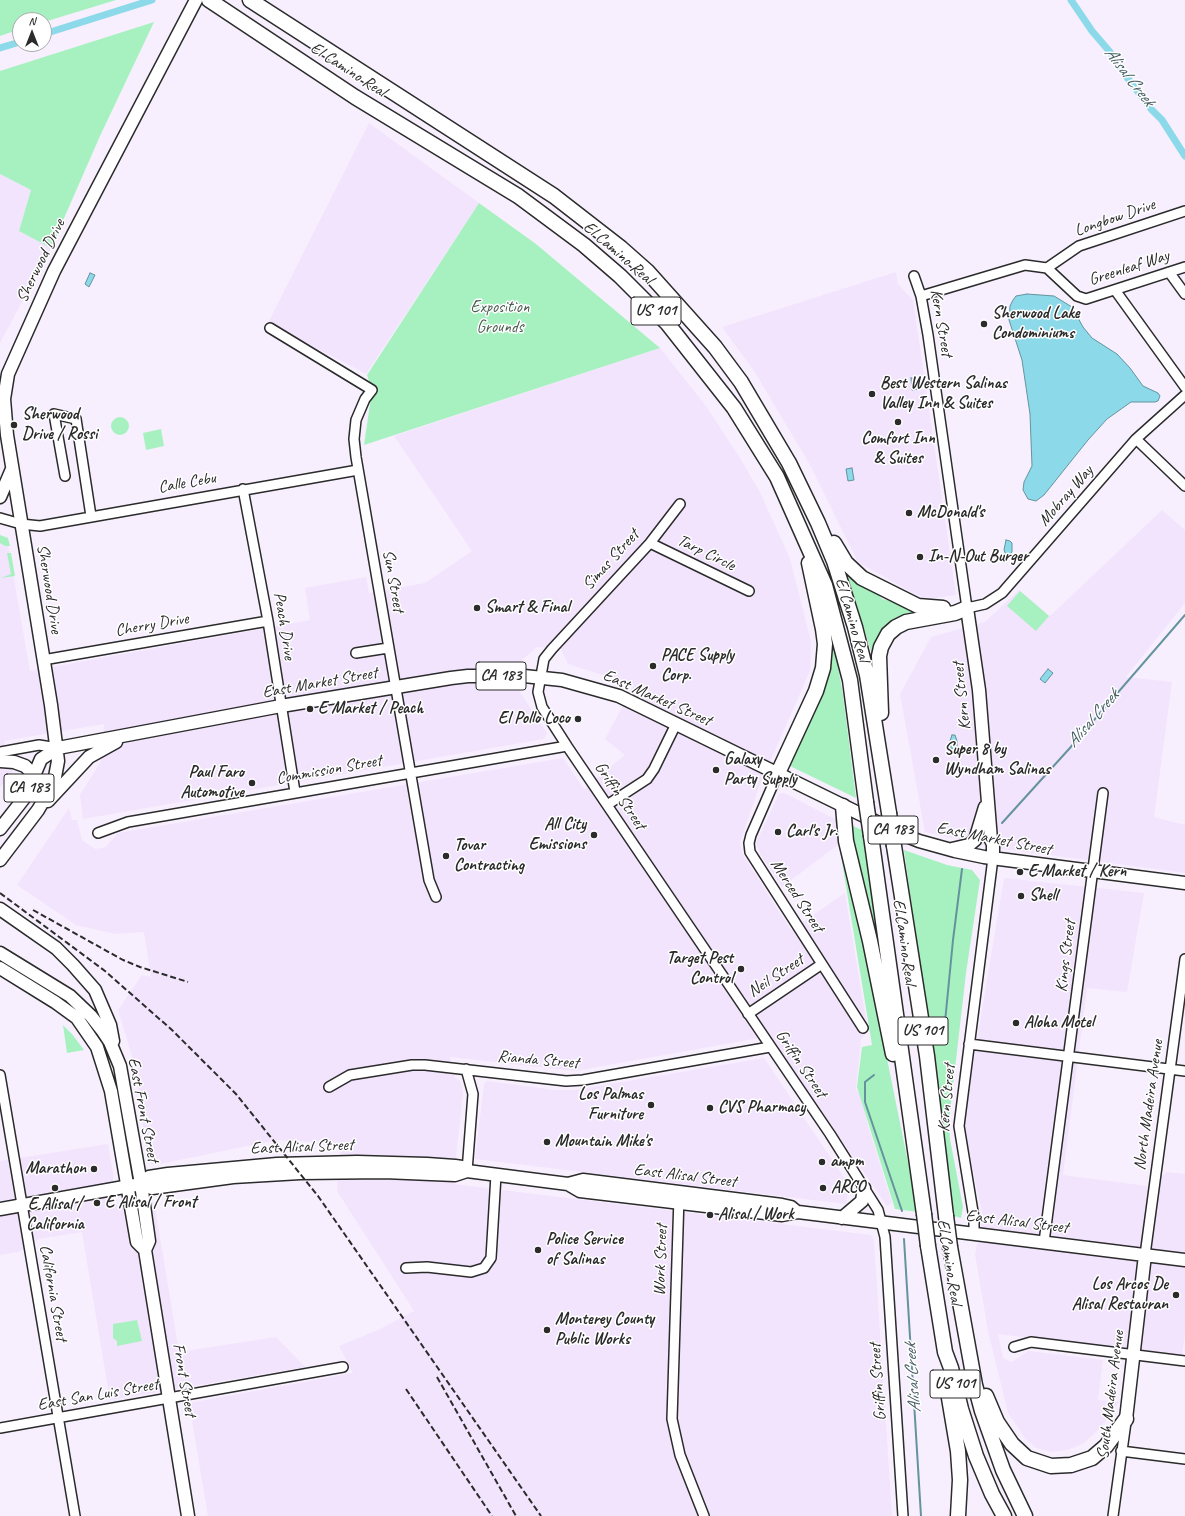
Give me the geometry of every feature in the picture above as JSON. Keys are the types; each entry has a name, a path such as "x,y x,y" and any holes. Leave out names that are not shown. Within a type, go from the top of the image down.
{"highway":[{"path":"197,0 355,97"},
{"name":"El Camino Real","path":"209,0 355,97 518,196 584,245 646,300 667,322 734,408 782,486 825,584 850,680 928,1246 945,1352 976,1456 992,1494 1004,1516"},
{"name":"El Camino Real","path":"250,0 554,196 621,248 647,271 695,323 741,382 789,463 834,561 855,627 867,675 927,1056 950,1247 975,1385 988,1430 1003,1470 1025,1516"},
{"path":"806,498 821,516 846,563 862,578 918,606 933,608 968,608"},
{"path":"778,773 816,691 824,661 823,629 804,537"},
{"path":"884,783 878,662 881,647 888,634 900,624 912,620 954,613 968,608"},
{"path":"843,806 846,841 870,941 901,1092 910,1113"},
{"path":"968,1346 977,1366 985,1393 997,1422 1016,1449 1033,1460 1057,1466 1071,1466 1085,1461 1106,1446 1126,1419"},
{"path":"945,1352 945,1371 958,1451 960,1480 958,1516"}],"main road":[{"name":"Sherwood Drive","path":"58,748 4,412 4,399 8,374 54,271 197,0"},
{"path":"0,496 12,469"},
{"name":"Kern Street","path":"968,608 976,664 991,840 993,844 993,858"},
{"name":"East Market Street","path":"58,748 395,686 468,676 540,677 581,684 619,696 899,833 946,849 993,858 1185,883"},
{"path":"38,810 90,757 108,746 136,734"},
{"path":"38,810 55,777 58,761 58,748"},
{"name":"CA 183","path":"0,829 25,797 41,759 58,748"},
{"path":"0,761 14,762 25,766 30,771 32,782"},
{"path":"946,849 964,847 974,842 978,834 988,798"},
{"name":"CA 183","path":"0,860 38,810"},
{"path":"0,909 56,948 74,965 95,990 110,1025 115,1052"},
{"name":"East Front Street","path":"0,953 70,996 91,1016 102,1030 115,1052 123,1080 141,1184"},
{"name":"East Front Street","path":"0,968 55,1002 77,1018 97,1047 111,1091 128,1187"},
{"name":"East Alisal Street","path":"0,1209 128,1187 141,1184 149,1177 168,1174 277,1164 364,1162 427,1164 462,1167 467,1171 568,1184 584,1180 679,1197 782,1205 791,1207 797,1212 1185,1260"},
{"name":"Front Street","path":"141,1184 149,1241 145,1250"},
{"name":"Front Street","path":"128,1187 138,1242 145,1250 188,1516"},
{"path":"842,1218 862,1201 864,1188"},
{"name":"South Madeira Avenue","path":"1126,1419 1145,1255"}],"street":[{"name":"Longbow Drive","path":"1047,268 1079,246 1185,211"},
{"path":"921,296 1025,265 1047,268"},
{"name":"Greenleaf Way","path":"1047,268 1081,298 1089,298 1185,268"},
{"path":"1169,272 1185,294"},
{"name":"Kern Street","path":"914,276 921,296 968,608"},
{"path":"1115,290 1185,388"},
{"name":"Sun Street","path":"270,328 372,390 365,400 356,420 354,439 388,648 429,880 436,898"},
{"name":"Mobray Way","path":"968,608 985,604 1002,593 1136,439 1185,395"},
{"path":"64,476 54,414 76,419 91,516"},
{"path":"1136,439 1183,480"},
{"name":"Calle Cebu","path":"0,518 21,524 40,526 243,489 358,470"},
{"name":"Peach Drive","path":"243,489 268,621 295,792"},
{"name":"Simas Street","path":"540,677 544,659 552,649 650,543 680,504"},
{"name":"Tarp Circle","path":"650,543 749,591"},
{"name":"Cherry Drive","path":"43,660 268,621"},
{"path":"356,653 388,648"},
{"name":"Griffin Street","path":"540,677 538,692 542,707 566,746 748,1014 878,1210 883,1223 885,1236 903,1516"},
{"path":"607,805 647,779 654,769 676,724"},
{"name":"East Market Street","path":"0,752 39,745 58,748"},
{"name":"Commission Street","path":"98,833 128,822 566,746"},
{"name":"Merced Street","path":"778,773 751,835 749,843 750,852 863,1028"},
{"name":"Kings Street","path":"1044,1242 1103,793"},
{"name":"Kern Street","path":"974,1233 974,1218 959,1126 993,858"},
{"name":"North Madeira Avenue","path":"1145,1255 1185,959"},
{"name":"Neil Street","path":"748,1014 822,964"},
{"path":"969,1044 1185,1071"},
{"name":"Rianda Street","path":"329,1086 350,1075 412,1065 466,1069 552,1079 583,1080 770,1047"},
{"path":"466,1069 473,1094 467,1171"},
{"name":"California Street","path":"0,1076 75,1516"},
{"path":"406,1268 426,1267 471,1272 484,1268 491,1258 496,1175"},
{"name":"Work Street","path":"679,1197 672,1419 680,1455 704,1516"},
{"path":"1014,1347 1031,1342 1185,1361"},
{"name":"East San Luis Street","path":"0,1428 343,1367"},
{"name":"South Madeira Avenue","path":"1114,1516 1126,1419"},
{"path":"1121,1451 1185,1459"}],"shaded area":[{"path":"369,123 479,203 366,374 268,323"},
{"path":"0,174 31,190 19,231 51,248 0,343"},
{"path":"896,272 898,284 913,300 956,595 936,598 922,597 858,562 810,465 756,374 722,327"},
{"path":"660,348 706,406 740,458 760,492 790,559 811,641 810,671 761,782 740,842 742,853 791,930 845,893 868,1031 861,1039 856,1089 861,1097 868,1126 892,1203 887,1206 770,1036 575,1071 450,1057 454,1077 460,1081 463,1093 453,1184 871,1235 874,1241 892,1516 208,1516 189,1403 353,1373 339,1346 378,1330 414,1311 337,1191 341,1143 277,1140 155,1165 148,1163 135,1066 118,1010 142,975 151,977 144,932 115,934 76,925 17,885 69,808 72,820 77,820 82,840 95,849 106,847 118,833 563,758 584,789 625,755 605,739 634,685 568,664 561,649 537,647 521,661 516,686 547,733 544,739 83,819 80,795 101,761 104,724 4,741 13,772 0,787 0,536 7,539 30,671 310,620 305,588 366,577 369,593 425,583 472,551 394,436"},
{"path":"1162,510 1185,530 1185,603 1126,677 1172,682 1154,817 1185,825 1185,873 996,848 925,832 900,694 931,637 985,622 1019,590 1050,616"},
{"path":"784,793 835,819 839,844 782,887 760,854 756,843 779,794"},
{"path":"1004,878 1144,893 1127,992 1087,988 1063,1175 1147,1186 1167,1172 1185,1174 1185,1333 1182,1357 998,1334 1003,1358 1012,1362 1028,1351 1103,1360 1098,1400 1119,1402 1100,1428 1083,1444 1067,1450 1051,1452 1036,1448 1025,1438 1008,1413 988,1331 975,1254 983,1217 963,1124"},
{"path":"764,1058 849,1185 846,1204 475,1159 484,1084 487,1081 555,1090 575,1090"},
{"path":"108,1144 113,1173 114,1203 120,1208 154,1201 179,1352 276,1337 305,1367 110,1400 82,1232 39,1239 18,1252 0,1255 0,1161"}],"green space":[{"path":"0,0 116,0 52,20 52,12 12,12 12,32 0,36"},
{"path":"154,22 100,136 51,248 19,231 31,190 0,174 0,71"},
{"name":"Exposition Grounds","path":"479,203 536,244 660,348 364,445 372,390 367,375"},
{"path":"120,417 126,420 129,426 126,432 120,435 114,432 111,426 114,420"},
{"path":"161,429 164,446 146,450 143,433"},
{"path":"0,535 8,538 10,546 5,546 0,543"},
{"path":"7,553 11,553 15,576 1,578 11,574"},
{"path":"851,574 873,588 882,599 895,602 920,614 906,615 873,658 848,577"},
{"path":"1020,591 1049,616 1036,631 1007,606"},
{"path":"831,628 843,695 856,798 790,766 789,762"},
{"path":"835,819 839,821 918,1212 895,1209 857,1087 862,1047 872,1045"},
{"path":"851,825 862,830 884,976 850,839"},
{"path":"904,850 947,865 972,870 980,880 966,973 949,1121 950,1139 963,1207 961,1218 954,1216"},
{"path":"63,1025 72,1034 84,1050 67,1053"},
{"path":"137,1320 142,1341 117,1346 117,1341 113,1338 113,1324"}],"water":[{"path":"90,273 95,275 89,287 85,284"},
{"path":"1027,294 1054,296 1072,307 1083,327 1092,338 1117,354 1130,368 1143,386 1158,393 1160,396 1158,401 1155,402 1131,402 1107,419 1088,440 1044,495 1036,501 1028,499 1023,490 1024,482 1032,466 1030,414 1022,360 1009,320 1010,306 1013,300 1016,296"},
{"path":"911,378 917,378 919,389 912,390"},
{"path":"852,468 854,480 848,481 846,469"},
{"path":"1006,540 1012,543 1012,552 1009,555 1006,555 1004,550"},
{"path":"1048,669 1053,673 1045,683 1040,679"},
{"path":"952,735 955,735 957,741 957,748 954,750 951,748 950,741"}],"waterway":[{"path":"52,31 152,0"},
{"name":"Alisal Creek","path":"1071,0 1126,76 1152,110 1162,120 1185,156"},
{"path":"0,48 12,44"},
{"name":"Alisal Creek","path":"1002,823 1069,749 1185,615"},
{"name":"Alisal Creek","path":"945,1022 962,869"},
{"name":"Alisal Creek","path":"874,1075 865,1082 865,1102 902,1211"},
{"name":"Alisal Creek","path":"904,1239 921,1516"}],"railway":[{"path":"0,893 105,971 172,1030 236,1094 318,1196 541,1516"},
{"path":"33,910 123,960 188,982"},
{"path":"437,1377 516,1516"},
{"path":"406,1389 492,1516"}],"place":[{"name":"Sherwood Lake Condominiums","path":"984,324"},
{"name":"Best Western Salinas Valley Inn & Suites","path":"872,394"},
{"name":"Comfort Inn & Suites","path":"898,422"},
{"name":"Sherwood Drive / Rossi","path":"14,425"},
{"name":"McDonald's","path":"909,513"},
{"name":"In-N-Out Burger","path":"920,557"},
{"name":"Smart & Final","path":"477,608"},
{"name":"PACE Supply Corp.","path":"653,666"},
{"name":"E Market / Peach","path":"310,709"},
{"name":"El Pollo Loco","path":"578,719"},
{"name":"Super 8 by Wyndham Salinas","path":"936,760"},
{"name":"Galaxy Party Supply","path":"716,770"},
{"name":"Paul Faro Automotive","path":"252,783"},
{"name":"Carl's Jr.","path":"778,832"},
{"name":"All City Emissions","path":"594,835"},
{"name":"Tovar Contracting","path":"446,856"},
{"name":"E Market / Kern","path":"1020,872"},
{"name":"Shell","path":"1021,896"},
{"name":"Target Pest Control","path":"741,969"},
{"name":"Aloha Motel","path":"1016,1023"},
{"name":"Los Palmas Furniture","path":"651,1105"},
{"name":"CVS Pharmacy","path":"710,1108"},
{"name":"Mountain Mike's","path":"547,1142"},
{"name":"ampm","path":"822,1162"},
{"name":"Marathon","path":"94,1169"},
{"name":"E Alisal / California","path":"55,1188"},
{"name":"ARCO","path":"823,1188"},
{"name":"E Alisal / Front","path":"97,1203"},
{"name":"Alisal / Work","path":"710,1215"},
{"name":"Police Service of Salinas","path":"538,1250"},
{"name":"Los Arcos De Alisal Restauran","path":"1176,1295"},
{"name":"Monterey County Public Works","path":"547,1330"}]}
